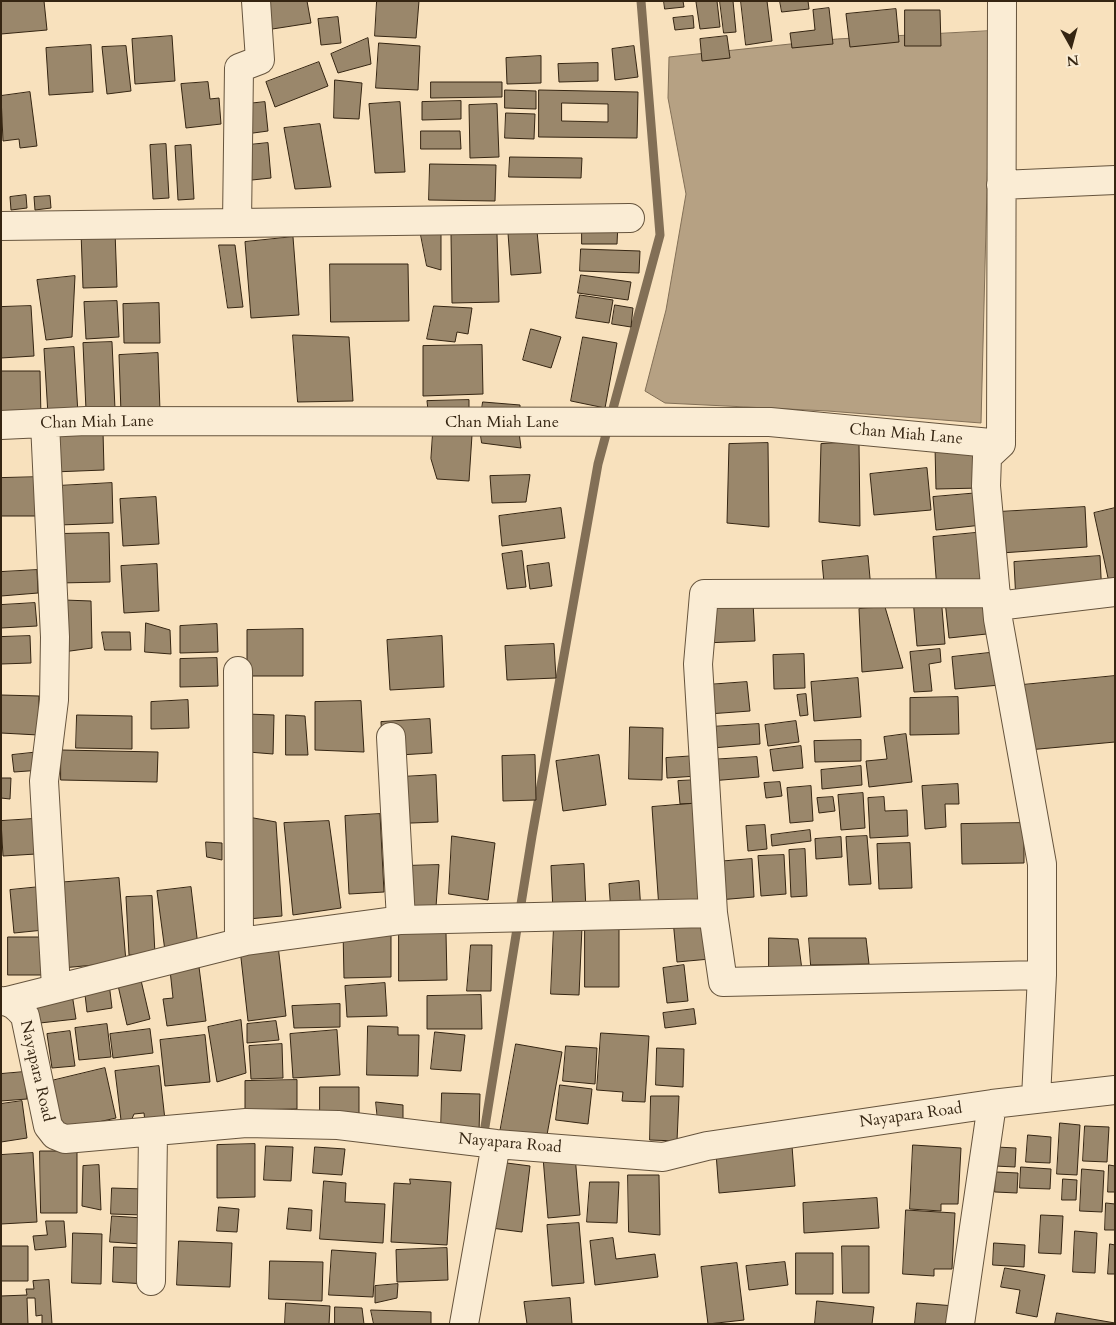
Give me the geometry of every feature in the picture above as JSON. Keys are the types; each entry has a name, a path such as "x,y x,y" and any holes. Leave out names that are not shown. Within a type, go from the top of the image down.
{"street":[{"path":"236,223 239,68 260,60 256,1"},
{"path":"1002,1 1001,444 987,457 986,486 996,599 1042,864 1042,974 1036,1098"},
{"path":"1001,185 1115,180"},
{"path":"1,226 630,218"},
{"name":"Chan Miah Lane","path":"1,424 770,422 1001,444"},
{"path":"45,423 55,655 54,700 44,782 56,987"},
{"path":"1042,974 723,982 713,913 698,664 704,594 996,599 1115,592"},
{"path":"238,671 239,942"},
{"path":"391,737 401,920"},
{"path":"4,1001 239,942 401,920 713,913"},
{"name":"Nayapara Road","path":"4,1001 18,1007 25,1016 48,1126 55,1134 65,1139 153,1133 246,1123 338,1125 496,1144 664,1157 707,1146 992,1104 1115,1090"},
{"path":"960,1324 992,1104"},
{"path":"151,1281 153,1133"},
{"path":"464,1324 496,1144"}],"shaded area":[{"path":"991,31 981,423 828,411 665,403 645,391 666,310 686,194 668,98 669,57 837,39"}],"building":[{"path":"1,1 44,1 47,30 1,34"},
{"path":"307,1 311,23 266,30 261,3"},
{"path":"377,1 419,1 416,38 375,36"},
{"path":"664,1 683,1 684,7 665,9"},
{"path":"717,1 720,27 700,29 696,2"},
{"path":"720,1 733,1 736,32 724,33"},
{"path":"741,1 767,1 772,41 746,45"},
{"path":"780,1 808,1 809,9 782,12"},
{"path":"829,8 833,44 792,48 790,33 815,30 813,10"},
{"path":"896,9 899,42 850,47 846,14"},
{"path":"905,10 940,10 941,46 905,46"},
{"path":"693,16 694,28 675,30 673,18"},
{"path":"338,17 341,43 321,45 318,19"},
{"path":"172,36 175,81 135,84 132,39"},
{"path":"727,36 730,58 702,61 700,39"},
{"path":"368,38 371,64 338,73 331,54"},
{"path":"379,43 420,46 418,90 376,88"},
{"path":"91,45 93,92 49,95 46,48"},
{"path":"126,46 131,91 107,94 102,47"},
{"path":"634,46 638,77 615,80 612,49"},
{"path":"541,56 541,83 507,84 506,58"},
{"path":"319,62 328,86 275,107 266,82"},
{"path":"598,63 598,81 559,82 558,64"},
{"path":"335,80 362,83 359,119 334,118"},
{"path":"208,82 210,99 219,98 221,124 186,128 181,84"},
{"path":"431,82 502,82 502,97 431,98"},
{"path":"505,90 536,91 536,109 505,108"},
{"path":"539,90 638,92 637,138 539,137","holes":["562,103 608,104 608,122 562,121"]},
{"path":"30,92 37,146 20,148 19,139 3,141 1,96"},
{"path":"461,101 461,119 422,120 422,102"},
{"path":"265,102 268,131 231,136 228,106"},
{"path":"400,102 405,172 375,173 369,104"},
{"path":"497,104 499,157 470,158 469,105"},
{"path":"506,113 535,114 534,139 505,138"},
{"path":"320,124 331,187 295,189 284,128"},
{"path":"421,131 460,131 461,149 421,149"},
{"path":"268,143 271,178 233,182 229,147"},
{"path":"166,144 169,198 153,199 150,145"},
{"path":"191,145 194,199 178,200 175,146"},
{"path":"510,157 582,158 581,178 509,177"},
{"path":"430,164 496,165 495,201 429,200"},
{"path":"26,195 27,208 11,210 10,197"},
{"path":"50,196 51,208 35,210 34,197"},
{"path":"582,223 618,223 617,244 582,244"},
{"path":"419,225 441,225 441,270 427,266"},
{"path":"115,231 117,287 83,288 81,232"},
{"path":"537,231 541,273 511,275 508,233"},
{"path":"497,234 499,302 452,303 451,235"},
{"path":"293,237 299,315 251,318 245,242"},
{"path":"219,245 235,245 243,307 228,308"},
{"path":"581,249 640,251 639,273 580,271"},
{"path":"330,264 408,264 409,321 331,322"},
{"path":"581,275 631,282 628,300 578,293"},
{"path":"75,276 72,337 46,340 37,280"},
{"path":"580,295 613,300 609,323 576,318"},
{"path":"117,301 119,337 86,339 84,302"},
{"path":"159,303 160,343 124,343 123,304"},
{"path":"615,305 633,308 631,327 612,324"},
{"path":"31,306 34,356 1,358 1,307"},
{"path":"434,306 472,308 468,334 457,332 455,342 427,339"},
{"path":"531,329 561,337 551,368 523,360"},
{"path":"293,335 349,337 353,401 298,402"},
{"path":"583,337 617,343 605,408 571,401"},
{"path":"112,342 115,409 86,410 83,343"},
{"path":"482,345 483,394 423,396 423,346"},
{"path":"74,347 78,414 48,415 44,349"},
{"path":"158,353 160,411 121,413 119,355"},
{"path":"1,371 40,371 41,418 1,419"},
{"path":"469,400 469,418 429,420 427,401"},
{"path":"483,402 520,405 520,418 481,416"},
{"path":"480,429 519,432 521,448 482,443"},
{"path":"103,431 104,470 53,472 52,432"},
{"path":"433,433 472,435 469,481 437,479 431,459"},
{"path":"859,442 860,526 819,522 821,444"},
{"path":"768,443 769,527 727,523 729,444"},
{"path":"980,446 981,488 936,489 935,447"},
{"path":"927,468 931,510 874,515 870,474"},
{"path":"530,475 526,502 492,503 490,476"},
{"path":"42,477 42,516 1,516 1,478"},
{"path":"112,483 113,523 59,525 57,486"},
{"path":"979,493 982,525 936,530 933,497"},
{"path":"156,497 159,544 123,546 120,499"},
{"path":"1085,507 1087,547 1001,553 998,512"},
{"path":"561,508 565,538 502,546 499,516"},
{"path":"1115,508 1115,600 1113,601 1094,513"},
{"path":"985,532 989,586 937,590 933,537"},
{"path":"109,533 110,582 58,583 57,534"},
{"path":"522,551 526,587 507,589 502,554"},
{"path":"868,556 871,589 825,594 822,561"},
{"path":"1100,556 1102,597 1016,602 1014,562"},
{"path":"549,563 552,586 530,589 527,566"},
{"path":"157,564 159,611 124,613 121,566"},
{"path":"37,570 38,593 1,596 1,572"},
{"path":"941,596 945,644 917,646 913,598"},
{"path":"992,597 996,633 949,638 945,601"},
{"path":"64,600 91,601 92,648 63,652"},
{"path":"753,602 755,641 703,643 705,603"},
{"path":"35,603 37,626 1,628 1,605"},
{"path":"885,607 903,668 862,672 859,609"},
{"path":"146,623 170,630 171,654 145,652"},
{"path":"217,624 218,652 180,653 180,626"},
{"path":"303,629 303,676 247,676 247,630"},
{"path":"102,632 130,632 131,650 105,650"},
{"path":"30,636 31,663 1,664 1,637"},
{"path":"442,636 444,687 390,690 387,640"},
{"path":"554,644 556,678 507,680 505,646"},
{"path":"940,649 941,662 929,664 932,691 914,692 910,652"},
{"path":"998,652 1000,685 955,689 952,657"},
{"path":"804,654 805,688 774,689 773,655"},
{"path":"217,658 218,686 180,687 180,659"},
{"path":"1115,676 1115,742 1028,750 1022,685"},
{"path":"858,678 861,717 814,721 811,682"},
{"path":"747,682 750,711 708,714 706,685"},
{"path":"806,694 808,715 800,716 797,695"},
{"path":"1,695 39,696 38,735 1,733"},
{"path":"958,697 959,734 910,735 910,698"},
{"path":"188,700 189,728 151,729 151,702"},
{"path":"361,701 364,752 315,750 315,702"},
{"path":"247,714 274,715 273,754 248,752"},
{"path":"77,715 132,716 132,749 76,748"},
{"path":"286,715 305,716 308,755 286,755"},
{"path":"430,719 432,753 383,756 381,722"},
{"path":"796,721 799,742 768,746 765,725"},
{"path":"759,724 760,744 712,748 710,727"},
{"path":"630,727 663,728 662,780 629,779"},
{"path":"906,734 912,782 869,787 866,761 887,759 884,737"},
{"path":"861,740 861,761 815,762 814,741"},
{"path":"801,746 803,768 773,771 770,750"},
{"path":"61,750 158,752 157,782 61,780"},
{"path":"40,752 42,770 14,772 12,755"},
{"path":"535,755 536,800 503,801 502,756"},
{"path":"599,755 606,805 563,811 556,761"},
{"path":"696,756 697,776 667,778 666,758"},
{"path":"757,757 759,777 710,781 708,760"},
{"path":"861,766 862,785 822,789 821,770"},
{"path":"436,775 438,822 385,824 383,778"},
{"path":"1,778 11,778 10,799 1,798"},
{"path":"699,780 700,803 680,804 678,781"},
{"path":"780,782 782,796 766,798 764,783"},
{"path":"958,784 959,804 945,804 946,827 925,829 922,786"},
{"path":"811,786 813,821 790,823 787,788"},
{"path":"863,793 865,828 841,830 838,795"},
{"path":"833,797 835,811 819,813 817,798"},
{"path":"884,797 885,811 907,810 908,836 870,838 868,798"},
{"path":"701,803 708,906 659,909 652,807"},
{"path":"380,814 384,892 349,894 345,816"},
{"path":"248,817 276,822 282,916 248,919"},
{"path":"33,819 36,854 3,856 1,821"},
{"path":"329,821 341,908 293,915 284,823"},
{"path":"1024,823 1024,863 962,864 961,824"},
{"path":"765,825 767,849 748,851 746,826"},
{"path":"810,830 811,841 772,846 771,835"},
{"path":"452,836 495,843 488,900 449,894"},
{"path":"867,836 871,884 849,885 846,837"},
{"path":"841,837 842,857 816,859 815,839"},
{"path":"206,842 222,843 222,860 207,857"},
{"path":"910,843 912,888 879,889 877,844"},
{"path":"805,849 807,896 791,897 789,850"},
{"path":"784,855 786,894 761,896 758,856"},
{"path":"752,859 754,897 718,900 715,862"},
{"path":"584,864 586,911 553,912 551,866"},
{"path":"439,865 436,907 407,907 403,866"},
{"path":"119,878 126,962 62,968 55,883"},
{"path":"639,881 641,911 611,913 609,884"},
{"path":"40,887 44,930 14,933 10,890"},
{"path":"191,887 198,946 165,951 157,891"},
{"path":"152,896 155,954 129,955 126,897"},
{"path":"706,916 710,959 677,962 673,920"},
{"path":"585,925 619,925 619,987 585,987"},
{"path":"554,926 582,927 579,995 551,994"},
{"path":"391,929 391,977 344,978 343,930"},
{"path":"399,933 446,933 447,980 399,981"},
{"path":"8,937 47,937 46,975 8,975"},
{"path":"769,938 798,939 802,970 769,969"},
{"path":"809,938 866,938 869,964 811,965"},
{"path":"278,945 286,1016 248,1021 240,949"},
{"path":"471,945 492,945 491,991 467,991"},
{"path":"684,965 688,1001 667,1003 663,968"},
{"path":"199,967 206,1021 167,1026 163,999 173,998 170,970"},
{"path":"140,976 150,1019 127,1025 117,981"},
{"path":"109,983 112,1008 87,1012 84,986"},
{"path":"385,983 387,1016 347,1017 345,986"},
{"path":"72,994 76,1019 31,1024 28,1000"},
{"path":"481,995 482,1029 427,1029 427,996"},
{"path":"340,1004 340,1027 294,1028 292,1006"},
{"path":"694,1009 696,1024 665,1028 663,1013"},
{"path":"241,1020 246,1073 217,1082 208,1027"},
{"path":"276,1021 279,1040 247,1043 247,1024"},
{"path":"107,1024 111,1057 79,1060 75,1028"},
{"path":"368,1026 398,1027 398,1035 419,1035 418,1076 367,1075"},
{"path":"150,1029 153,1053 113,1058 110,1034"},
{"path":"337,1030 340,1075 293,1078 290,1034"},
{"path":"70,1031 75,1066 52,1068 47,1034"},
{"path":"435,1032 465,1035 461,1071 431,1069"},
{"path":"601,1033 649,1036 645,1102 622,1101 623,1092 597,1090"},
{"path":"205,1035 210,1082 165,1086 160,1040"},
{"path":"282,1044 283,1078 251,1079 249,1046"},
{"path":"516,1044 562,1052 545,1146 499,1138"},
{"path":"566,1046 597,1048 595,1084 563,1081"},
{"path":"657,1048 684,1049 683,1087 656,1085"},
{"path":"159,1066 165,1120 145,1122 144,1113 134,1114 131,1121 121,1120 115,1071"},
{"path":"105,1068 116,1118 63,1130 51,1081"},
{"path":"24,1072 27,1099 1,1101 1,1074"},
{"path":"297,1080 297,1109 245,1110 245,1081"},
{"path":"560,1085 592,1089 588,1124 556,1120"},
{"path":"320,1087 359,1087 359,1117 320,1117"},
{"path":"442,1093 480,1094 479,1133 441,1132"},
{"path":"651,1096 679,1096 677,1141 650,1140"},
{"path":"22,1101 27,1138 1,1142 1,1104"},
{"path":"376,1102 403,1105 403,1122 378,1121"},
{"path":"1060,1123 1080,1125 1077,1175 1057,1174"},
{"path":"1085,1126 1109,1127 1107,1162 1083,1161"},
{"path":"1028,1135 1051,1137 1050,1163 1026,1162"},
{"path":"255,1144 255,1197 217,1198 217,1145"},
{"path":"913,1145 961,1148 958,1204 941,1204 941,1211 910,1209"},
{"path":"266,1146 293,1147 291,1181 264,1180"},
{"path":"792,1146 795,1186 719,1193 716,1153"},
{"path":"315,1147 345,1149 342,1175 313,1173"},
{"path":"996,1147 1016,1148 1015,1167 995,1166"},
{"path":"40,1151 77,1151 77,1213 41,1213"},
{"path":"33,1153 37,1222 1,1224 1,1155"},
{"path":"575,1155 580,1215 548,1218 543,1157"},
{"path":"499,1162 530,1166 522,1232 491,1228"},
{"path":"99,1165 101,1210 82,1206 83,1166"},
{"path":"1109,1165 1115,1166 1115,1192 1108,1192"},
{"path":"1021,1167 1051,1169 1050,1189 1020,1188"},
{"path":"1082,1169 1104,1171 1102,1212 1080,1211"},
{"path":"996,1172 1018,1173 1017,1193 995,1192"},
{"path":"628,1175 659,1175 660,1235 629,1232"},
{"path":"410,1179 451,1182 447,1245 391,1242 394,1183 410,1184"},
{"path":"1063,1179 1077,1180 1076,1200 1062,1200"},
{"path":"324,1181 346,1183 345,1202 385,1204 383,1243 320,1239"},
{"path":"590,1182 619,1182 617,1223 587,1222"},
{"path":"112,1188 144,1189 143,1215 111,1214"},
{"path":"877,1198 879,1228 804,1233 803,1203"},
{"path":"1106,1203 1115,1204 1115,1230 1105,1230"},
{"path":"219,1207 239,1209 237,1232 217,1231"},
{"path":"289,1208 312,1210 311,1231 287,1229"},
{"path":"906,1210 955,1213 952,1269 934,1269 934,1276 903,1274"},
{"path":"1041,1215 1063,1216 1061,1254 1039,1253"},
{"path":"112,1216 143,1218 142,1244 110,1242"},
{"path":"46,1221 64,1221 66,1247 35,1250 33,1236 47,1235"},
{"path":"579,1223 584,1283 552,1286 547,1225"},
{"path":"1075,1231 1097,1233 1095,1273 1073,1272"},
{"path":"73,1233 102,1234 101,1284 72,1283"},
{"path":"613,1238 616,1259 655,1254 658,1277 595,1285 590,1241"},
{"path":"179,1241 232,1243 230,1287 177,1285"},
{"path":"994,1243 1025,1245 1024,1267 993,1265"},
{"path":"1110,1244 1115,1245 1115,1274 1108,1274"},
{"path":"1,1246 28,1246 28,1281 1,1281"},
{"path":"842,1246 869,1246 869,1293 843,1293"},
{"path":"114,1247 147,1248 146,1284 113,1282"},
{"path":"447,1248 448,1280 397,1282 396,1250"},
{"path":"332,1250 376,1253 373,1297 329,1295"},
{"path":"796,1253 833,1253 833,1294 796,1294"},
{"path":"270,1261 323,1262 322,1301 269,1299"},
{"path":"785,1262 788,1285 749,1290 746,1266"},
{"path":"737,1263 744,1320 708,1324 701,1267"},
{"path":"1005,1268 1045,1275 1037,1317 1016,1313 1020,1290 1001,1287"},
{"path":"49,1280 52,1324 42,1324 42,1315 36,1316 35,1298 27,1298 28,1324 1,1324 1,1296 27,1295 26,1289 34,1289 33,1281"},
{"path":"398,1284 397,1298 375,1303 375,1286"},
{"path":"570,1298 572,1324 527,1324 524,1302"},
{"path":"817,1301 874,1307 872,1324 815,1324"},
{"path":"286,1303 330,1306 329,1324 285,1324"},
{"path":"917,1303 955,1306 954,1324 915,1324"},
{"path":"335,1307 362,1308 364,1324 335,1324"},
{"path":"371,1310 431,1312 431,1324 374,1324"},
{"path":"1057,1313 1115,1323 1115,1324 1055,1324"}],"waterway":[{"path":"483,1139 532,836 598,464 660,235 641,1"}]}
